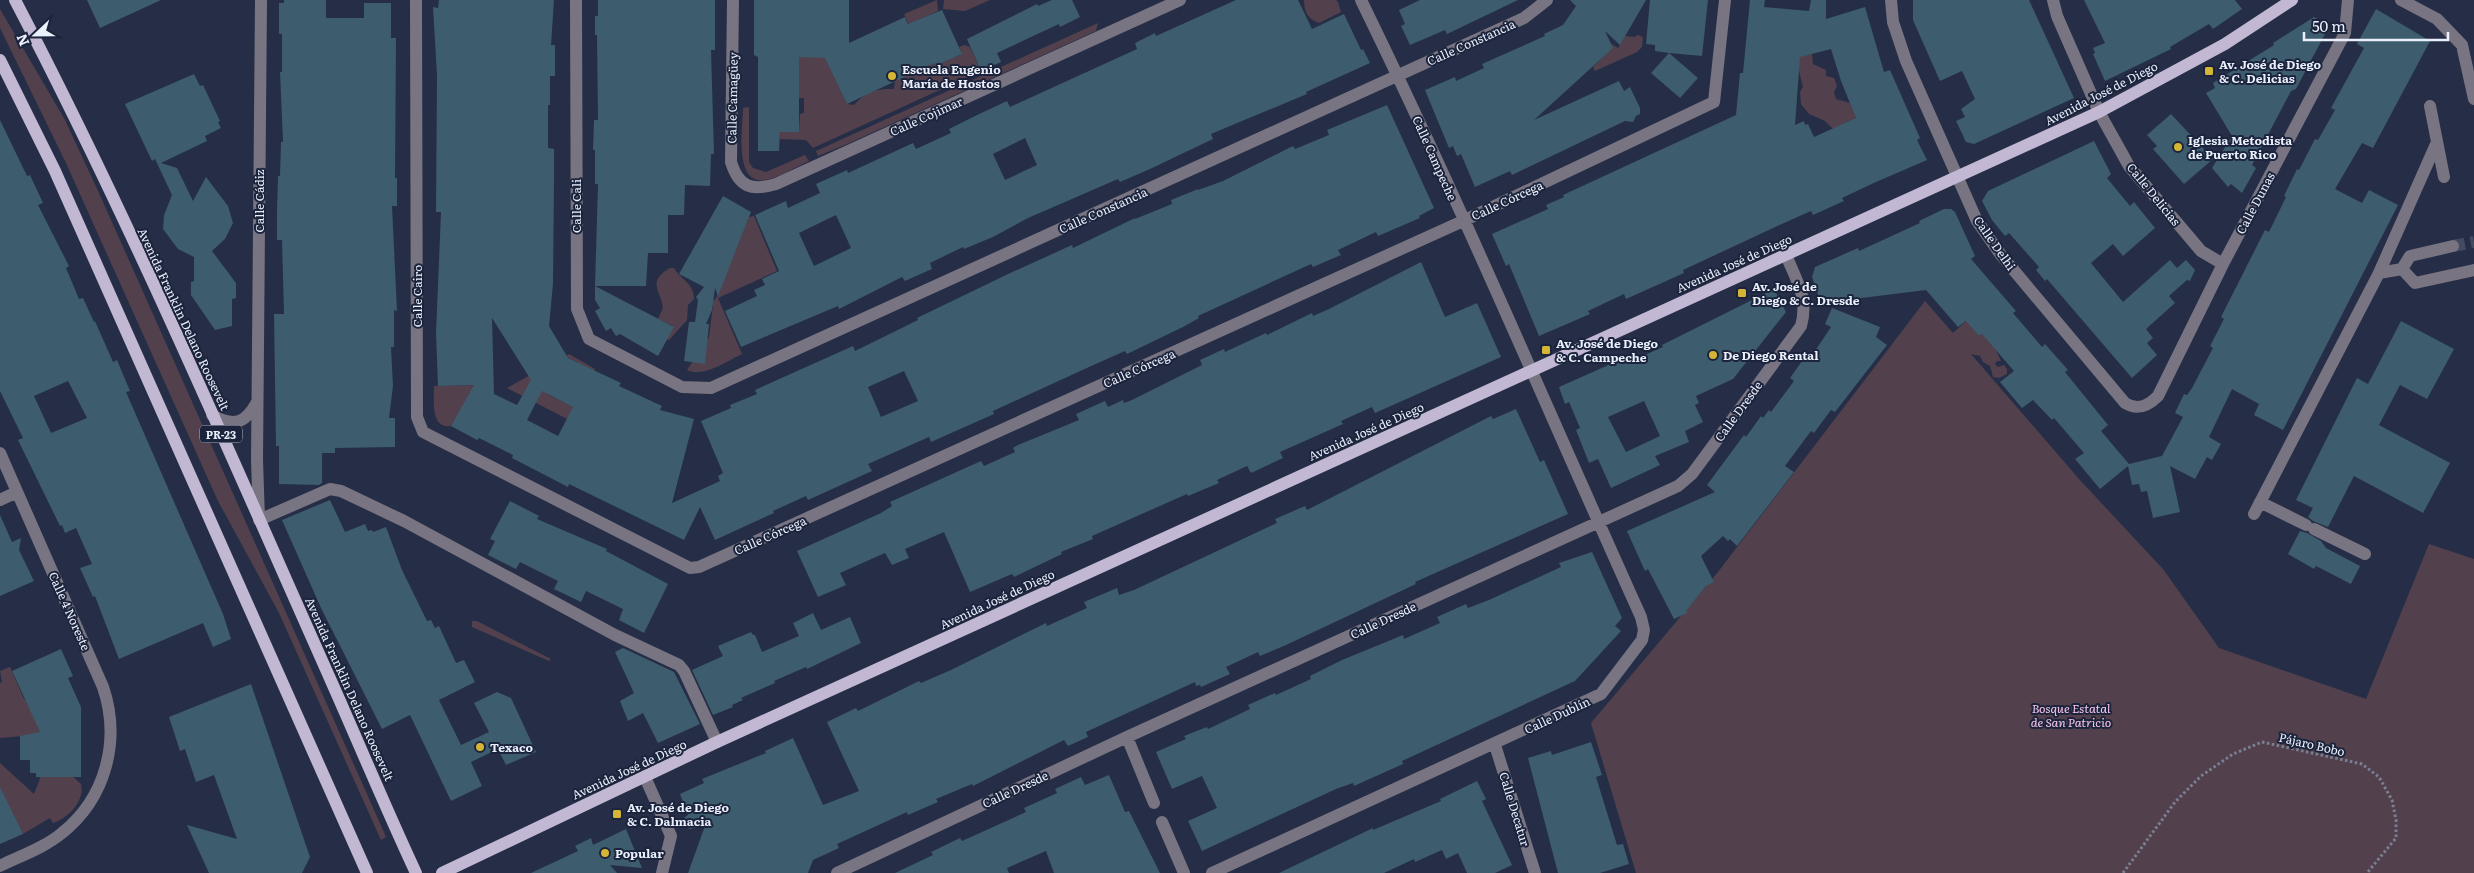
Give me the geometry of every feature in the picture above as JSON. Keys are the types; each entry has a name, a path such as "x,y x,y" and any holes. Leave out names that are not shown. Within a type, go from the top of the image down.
{"main road":[{"name":"Avenida Franklin Delano Roosevelt","path":"15,0 48,60 86,140 212,415 416,873"},
{"name":"Avenida José de Diego","path":"442,873 717,742 2099,112 2225,44 2292,0"},
{"path":"0,60 55,171 367,873"}],"street":[{"name":"Calle Cádiz","path":"259,520 261,0"},
{"name":"Calle Cairo","path":"416,0 417,417 419,425 423,432 564,504"},
{"name":"Calle Cali","path":"576,0 577,310 589,339 652,371"},
{"name":"Calle Camagüey","path":"733,0 732,162 735,175 742,183 752,188"},
{"name":"Calle Cojimar","path":"752,188 763,188 776,184 1180,0"},
{"name":"Calle Campeche","path":"1361,0 1398,76 1532,370"},
{"name":"Calle Constancia","path":"652,371 682,387 711,388 1524,18 1547,0"},
{"name":"Calle Córcega","path":"564,504 682,565 690,568 699,567 1463,221 1714,102 1725,0"},
{"name":"Calle Delhi","path":"1891,0 1898,41 1956,177 1977,221 2001,255 2125,403 2136,408 2152,402"},
{"name":"Calle Delicias","path":"2053,0 2057,16 2099,112 2129,166 2201,250 2222,264"},
{"name":"Calle Dunas","path":"2152,402 2158,396 2222,264 2345,33 2348,0"},
{"path":"2401,0 2437,20 2462,45 2474,99"},
{"path":"2430,106 2444,177"},
{"path":"2365,554 2310,527 2257,508 2380,273 2437,142"},
{"path":"2380,273 2402,269 2410,256 2453,246"},
{"name":"Calle Dresde","path":"838,873 1127,737 1599,520 1678,486 1692,474 1801,326 1805,308 1804,300 1786,255"},
{"path":"2402,269 2414,284 2474,270"},
{"name":"Calle Dublín","path":"1212,873 1495,745 1601,694 1642,640 1644,630 1641,616 1532,370"},
{"path":"212,415 232,423 240,421 250,414 258,402"},
{"name":"Calle 4 Noreste","path":"0,453 104,687 110,706 110,750 105,774 86,808 62,833 48,843 0,866"},
{"path":"259,520 330,489 348,494 615,635 680,665 717,742"},
{"path":"0,500 17,492"},
{"path":"1127,737 1154,803"},
{"name":"Calle Decatur","path":"1495,745 1535,873"},
{"path":"645,777 671,836 662,873"},
{"path":"1162,822 1184,873"}],"path":[{"name":"Pájaro Bobo","path":"2123,873 2175,802 2201,776 2233,754 2262,742 2362,764 2379,777 2392,800 2396,820 2396,838 2367,873"}],"green space":[{"path":"937,0 938,11 915,22 935,66 962,54 959,47 965,45 970,47 981,71 813,148 806,140 780,139 780,132 799,131 800,114 804,113 804,98 770,98 759,57 809,57 824,55 847,104 854,105 872,92 894,89 895,81 928,66 904,14"},
{"path":"944,0 990,0 965,11 943,9"},
{"path":"1304,0 1336,0 1341,12 1319,23 1307,14"},
{"path":"0,9 65,120 99,193 383,830 386,837 381,840 279,613 218,501 66,163 0,28"},
{"path":"1098,23 1096,31 818,156 816,151"},
{"path":"1638,35 1643,37 1642,47 1637,52 1595,71 1593,67 1607,53 1603,39 1618,48 1625,36 1634,37"},
{"path":"1797,52 1806,55 1812,54 1813,64 1826,70 1826,76 1834,78 1837,86 1834,92 1836,99 1850,103 1856,118 1833,129 1825,121 1809,114 1801,104 1800,92 1803,87 1799,71 1796,69"},
{"path":"749,107 749,162 753,168 766,172 805,155 809,161 781,175 765,180 755,179 748,173 742,153 742,140 743,108"},
{"path":"754,216 777,271 718,298 742,354 708,370 694,372 687,370 709,337 713,305 709,305 716,298 749,217"},
{"path":"670,268 674,268 690,285 694,299 688,305 687,320 669,340 667,339 673,326 658,319 663,308 657,282 658,278"},
{"name":"Bosque Estatal de San Patricio","path":"1925,301 1953,333 1982,307 1969,324 1979,336 1990,327 1995,348 2001,361 1997,361 1995,364 1998,367 2004,365 2007,369 2007,374 1999,378 1993,377 1990,366 1983,362 1980,356 1971,354 2079,479 2163,569 2219,648 2366,699 2429,544 2474,559 2474,873 1636,873 1591,723 1718,572"},
{"path":"569,354 595,369 580,398 600,436 507,388 553,362 554,385 549,395 572,406 590,369 565,356"},
{"path":"479,385 451,426 444,426 439,423 436,418 434,405 434,386"},
{"path":"472,621 477,621 551,659 549,661 472,627"},
{"path":"10,667 23,697 47,734 0,738 0,683 2,682 0,671"},
{"path":"0,763 34,794 43,771 71,775 81,784 82,790 78,802 70,813 59,821 53,823 50,818 23,834 0,792"}],"building":[{"path":"87,0 161,0 100,28"},
{"path":"284,0 326,0 326,18 364,18 364,3 391,3 391,38 396,38 395,178 397,178 397,206 392,206 397,311 394,310 394,347 391,347 393,386 389,418 395,418 395,447 335,448 335,453 322,453 322,483 319,485 279,484 279,446 276,446 274,314 284,314 282,240 277,240 277,211 278,176 280,176 281,142 283,142 280,72 282,72 282,34 279,34 279,3 284,3"},
{"path":"439,0 554,0 551,45 555,45 555,76 550,76 550,105 548,105 548,148 554,149 553,284 549,326 568,358 621,383 619,386 662,406 660,410 694,419 672,503 720,481 718,476 723,473 701,421 731,408 730,405 757,394 755,390 853,346 855,351 918,320 917,318 1008,274 1072,245 1073,248 1135,218 1172,204 1171,200 1223,181 1293,146 1295,149 1329,135 1327,130 1387,105 1434,208 1419,216 1420,218 1378,236 1376,232 1338,250 1341,255 1313,267 1311,264 1198,316 1199,318 1183,327 1127,354 1125,351 1089,367 993,411 994,414 931,442 929,437 868,464 872,471 808,500 806,496 715,540 700,507 684,540 569,484 568,487 512,458 513,455 479,438 477,440 451,426 474,385 438,386 436,334 441,212 436,212 437,75 433,7 438,8","holes":["492,318 531,380 517,405 494,394","904,371 918,401 881,417 868,387","542,391 573,407 558,436 527,420"]},
{"path":"598,0 715,0 715,50 711,50 714,154 711,154 710,186 685,185 684,215 668,215 668,253 648,253 646,286 595,286 598,184 595,184 595,150 593,150 594,120 598,120 595,16 598,16"},
{"path":"754,0 849,0 849,43 905,17 908,24 942,10 962,54 935,66 934,63 847,104 825,58 799,57 799,132 780,132 779,151 758,151 758,57 754,55"},
{"path":"1052,0 1072,0 1080,17 1060,27 1059,24 997,53 1001,62 981,71 967,39 1037,4 1038,6"},
{"path":"1236,0 1298,0 1312,29 1344,14 1361,50 1363,49 1370,63 1306,92 1307,94 1211,134 1213,139 1150,169 1120,182 1118,179 1028,218 993,237 964,249 963,247 930,263 932,269 905,281 902,277 839,309 838,306 741,347 725,311 757,296 754,290 765,285 762,279 779,271 755,215 786,201 788,208 820,193 816,184 847,170 848,173 913,143 916,149 951,133 949,129 975,116 1007,101 1010,107 1137,49 1135,43 1155,33 1156,36","holes":["1025,138 1037,165 1005,180 993,154","836,215 851,248 814,266 799,233"]},
{"path":"1420,0 1518,0 1447,34 1445,30 1410,45 1401,26 1405,24 1399,10"},
{"path":"1570,0 1646,0 1620,45 1605,31 1613,48 1534,120 1619,81 1624,91 1630,87 1640,108 1640,114 1636,116 1633,122 1625,121 1512,175 1510,171 1475,187 1461,154 1457,156 1453,146 1449,148 1425,90 1455,77 1456,81 1484,68 1482,64 1545,36 1544,34 1563,25 1576,6"},
{"path":"1650,0 1708,0 1702,56 1655,51 1655,45 1646,44"},
{"path":"1750,0 1765,0 1764,7 1809,11 1811,0 1826,0 1826,19 1865,7 1884,72 1890,70 1920,138 1917,140 1927,160 1842,198 1844,201 1813,215 1811,211 1784,223 1683,270 1684,273 1626,299 1624,294 1588,311 1590,314 1539,336 1509,264 1506,266 1492,234 1548,209 1546,205 1564,197 1563,195 1736,115 1740,73 1743,73","holes":["1831,49 1856,118 1814,137 1808,124 1805,125 1804,121 1795,125 1800,57"]},
{"path":"1913,0 2029,0 2074,98 1974,144 1966,142 1956,121 1965,117 1961,109 1975,99 1962,71 1940,81 1913,20"},
{"path":"2084,0 2235,0 2242,9 2213,29 2209,24 2170,47 2171,49 2105,81 2093,54 2095,53 2093,48 2105,43"},
{"path":"2376,9 2430,41 2373,148 2362,143 2335,189 2362,203 2369,190 2398,205 2283,430 2254,415 2259,404 2232,389 2209,437 2221,444 2212,460 2207,457 2195,479 2170,466 2180,512 2153,518 2147,491 2141,492 2139,484 2132,485 2128,466 2100,489 2075,459 2084,453 2054,418 2052,420 2033,400 2022,408 2000,382 2014,371 1982,334 1979,336 1966,321 1958,327 1926,290 1821,303 1812,277 1815,267 1858,248 1859,251 1920,223 1919,221 1944,209 1951,209 1955,212 1975,256 1971,259 2016,311 2013,313 2042,347 2045,344 2068,370 2065,372 2108,425 2101,431 2129,464 2162,456 2183,417 2175,413 2184,394 2187,395 2192,388 2213,348 2210,346 2224,319 2221,317 2265,230 2269,232 2297,169 2299,170 2315,139 2318,140 2335,110 2331,108 2364,48 2357,44"},
{"path":"2314,17 2325,24 2326,32 2296,89 2291,91 2252,165 2256,168 2242,193 2231,184 2228,187 2212,168 2232,136 2206,93 2215,88 2213,83 2274,45 2273,43"},
{"path":"1669,53 1698,78 1680,98 1651,73"},
{"path":"194,74 200,86 203,85 220,121 218,122 221,128 205,136 207,141 161,163 177,168 193,201 206,177 228,206 233,223 225,239 212,251 236,283 236,298 232,299 232,326 215,330 191,295 191,282 194,281 194,257 178,249 163,229 164,215 172,195 155,159 152,161 125,104"},
{"name":"Iglesia Metodista de Puerto Rico","path":"2171,114 2213,159 2184,184 2153,149 2157,146 2147,135"},
{"path":"0,120 27,176 30,175 43,203 38,205 69,266 66,268 79,299 83,298 113,362 117,360 130,391 126,392 223,614 231,639 213,647 203,623 119,659 95,596 93,597 80,568 92,564 76,528 65,533 62,525 60,526 18,440 23,438 0,391","holes":["68,381 87,418 51,433 34,396"]},
{"path":"2094,141 2111,174 2107,178 2130,206 2134,202 2155,228 2123,256 2113,244 2091,263 2123,302 2170,260 2177,268 2186,260 2195,270 2190,281 2187,280 2169,296 2175,303 2146,329 2153,338 2147,343 2157,355 2132,378 2047,279 2045,281 2036,270 2039,267 2009,233 2005,236 1992,220 1982,201 1988,191"},
{"path":"723,196 751,212 718,296 715,288 712,310 706,324 709,324 705,364 684,361 689,322 695,322 698,300 696,297 704,287 679,274"},
{"path":"1421,262 1445,317 1477,303 1501,357 1375,413 1372,407 1341,421 1343,424 1280,452 1283,458 1251,473 1247,466 1217,480 1219,483 1188,496 1187,494 1092,536 1093,539 1061,552 1062,554 1014,577 1012,574 970,592 944,532 905,549 909,558 892,565 885,553 840,573 846,585 818,597 797,551 881,513 892,506 890,502 981,461 984,466 1015,452 1013,448 1018,445 1079,420 1076,414 1105,401 1108,407 1123,400 1124,403 1132,400 1202,365 1200,360 1224,349 1225,352 1266,333 1267,335 1312,313 1313,316 1329,309"},
{"path":"595,286 674,327 658,356 620,334 616,336 611,328 606,331 595,311 600,308 595,300"},
{"path":"1774,289 1786,312 1733,379 1696,396 1699,403 1695,405 1703,422 1685,431 1689,442 1655,456 1660,465 1611,488 1598,459 1589,463 1576,430 1580,428 1569,402 1565,404 1559,387 1622,359 1624,364 1663,347 1662,345","holes":["1644,401 1660,436 1626,452 1608,417"]},
{"path":"1832,308 1880,327 1876,337 1887,345 1835,412 1831,410 1814,433 1811,431 1785,466 1794,472 1737,546 1730,539 1728,541 1723,536 1701,556 1714,582 1706,586 1686,611 1687,613 1674,619 1648,569 1645,571 1627,531 1715,492 1707,485 1744,435 1746,437 1761,416 1763,418 1769,410 1771,412 1794,381 1790,378 1807,354 1811,357 1831,327 1825,324"},
{"path":"2401,321 2454,349 2427,399 2400,385 2379,425 2450,463 2423,513 2354,476 2328,527 2308,517 2313,508 2296,500 2357,378 2368,384"},
{"path":"1516,409 1540,462 1544,460 1568,514 1415,582 1416,584 1286,645 1260,656 1258,652 1226,667 1230,674 1201,687 1200,685 1196,686 1195,682 1086,732 1088,737 1068,746 1064,740 973,786 972,784 936,799 938,802 908,815 907,812 837,844 839,848 813,860 808,873 688,873 705,826 689,829 684,818 688,815 680,794 704,783 702,779 766,753 765,751 793,738 823,805 859,791 827,722 856,708 858,711 919,681 921,683 951,670 1046,623 1047,626 1087,608 1084,602 1117,588 1119,595 1134,590 1277,523 1275,519 1305,506 1307,510 1491,416 1493,419"},
{"path":"330,500 345,532 365,524 368,531 372,530 373,532 386,527 402,570 427,621 431,620 435,628 439,626 456,663 464,660 475,682 439,700 461,745 489,732 474,703 497,692 511,698 536,752 506,765 498,749 471,762 482,786 451,801 410,715 382,729 321,608 282,520"},
{"path":"510,501 539,516 537,519 607,549 606,551 668,584 644,633 619,620 623,609 586,591 581,602 554,589 558,581 520,562 516,569 488,555 495,541 490,539"},
{"path":"0,515 12,542 21,538 19,550 34,581 0,596"},
{"path":"2300,531 2321,541 2326,548 2360,566 2351,584 2316,566 2314,569 2288,554"},
{"path":"1592,552 1622,618 1615,626 1621,631 1575,681 1402,761 1403,764 1354,786 1353,783 1336,789 1202,851 1188,821 1217,808 1202,776 1172,789 1156,752 1186,739 1184,736 1207,727 1208,729 1250,709 1248,705 1311,679 1310,676 1342,660 1403,635 1404,639 1440,623 1437,617 1466,604 1468,608 1489,600 1561,567 1559,563"},
{"path":"813,613 821,630 850,617 861,643 807,669 806,667 774,681 775,683 741,698 743,700 732,705 733,707 713,715 692,670 723,656 718,646 751,632 755,635 762,652 799,636 793,623"},
{"path":"623,648 674,672 700,724 658,743 643,713 628,721 620,701 634,693 615,652"},
{"path":"61,649 73,676 68,678 81,707 81,777 36,777 36,773 30,773 30,760 20,760 20,736 40,732 12,671"},
{"path":"251,684 310,857 302,873 209,873 187,825 237,839 214,775 196,782 185,749 180,751 169,717"},
{"path":"1591,742 1602,775 1596,777 1617,845 1623,844 1629,864 1600,873 1558,873 1528,758 1551,751 1552,755"},
{"path":"1109,775 1125,812 1129,811 1160,873 1054,873 1046,851 1007,868 1009,873 895,873 933,855 931,852 960,838 962,841 1026,812 1024,808 1057,793 1055,789 1081,777 1085,785"},
{"path":"1477,781 1486,799 1482,801 1512,865 1495,873 1467,873 1458,853 1446,859 1442,850 1415,862 1414,859 1384,873 1279,873 1373,828 1373,830 1441,801 1440,799"},
{"path":"0,787 23,834 0,844"},
{"name":"Popular","path":"626,829 642,868 610,865 617,873 531,873 578,851 575,846 591,838 593,845"}],"tunnel":[{"path":"2453,246 2474,242"}],"place":[{"name":"Av. José de Diego & C. Delicias","path":"2209,71"},
{"name":"Escuela Eugenio María de Hostos","path":"892,76"},
{"name":"Iglesia Metodista de Puerto Rico","path":"2178,147"},
{"name":"Av. José de Diego & C. Dresde","path":"1742,293"},
{"name":"Av. José de Diego & C. Campeche","path":"1546,350"},
{"name":"De Diego Rental","path":"1713,355"},
{"name":"Texaco","path":"480,747"},
{"name":"Av. José de Diego & C. Dalmacia","path":"617,814"},
{"name":"Popular","path":"605,853"}]}
